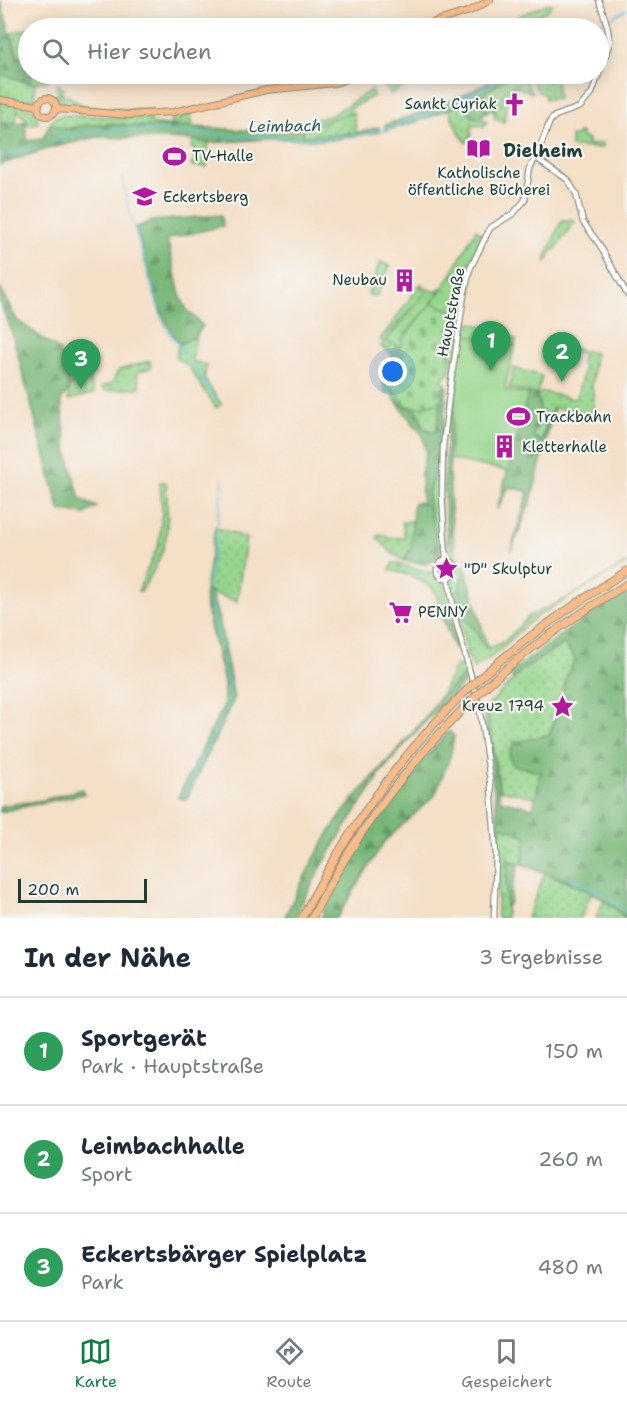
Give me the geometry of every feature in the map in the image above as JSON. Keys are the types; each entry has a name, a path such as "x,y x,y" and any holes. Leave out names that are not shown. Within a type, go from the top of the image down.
{"highway":[{"path":"302,918 339,850 378,790 425,732 481,677 532,634 627,571"},
{"path":"312,918 333,878 387,796 433,739 483,689 545,637 627,584"}],"main road":[{"path":"449,18 470,11 490,0"},
{"path":"56,109 128,115 176,112 267,90 325,84"},
{"path":"49,99 54,101 56,109 46,116 41,113 39,106 41,101 49,99"},
{"path":"0,100 39,106"}],"street":[{"name":"Hauptstraße","path":"599,0 606,18"},
{"name":"Hauptstraße","path":"446,560 442,484 448,395 470,269 490,228 514,213 525,200 530,168 553,118 580,107 592,93 595,84"},
{"path":"536,158 568,180 576,194 583,222 599,244 627,294"},
{"path":"446,560 451,561 455,566 453,574 443,577 438,571 440,564 446,560"},
{"path":"448,577 456,622 479,705 491,787 496,855 494,918"}],"green space":[{"path":"0,0 18,59 18,79 0,74 0,48 5,50 0,40"},
{"path":"546,4 552,4 548,10 531,18 515,18"},
{"path":"18,31 18,56 11,33"},
{"path":"0,74 18,79 18,84 35,84 35,99 20,100 0,96"},
{"path":"57,84 64,89 60,94 84,106 151,111 103,111 66,105 58,101"},
{"path":"384,84 408,84 390,94"},
{"path":"484,84 497,84 484,99 494,107 496,113 488,110 487,113 484,112 482,119 471,116 464,102 425,119 385,131 385,125 416,115"},
{"path":"498,84 516,85 505,92 502,97 503,104 499,106 483,99 485,93"},
{"path":"515,84 527,84 532,93 519,87 515,89 506,106 504,122 494,118 496,110 490,103 499,106 504,91"},
{"path":"534,84 557,84 558,98 545,99 545,95 538,92"},
{"path":"371,90 374,96 351,108 347,114 312,127 311,121 332,115"},
{"path":"0,102 32,109 37,115 38,123 25,125 24,122 28,121 17,110 16,123 0,123"},
{"path":"464,102 470,114 487,121 483,128 478,124 473,125 470,130 472,134 466,143 449,110"},
{"path":"353,112 357,133 303,136 303,129"},
{"path":"190,113 193,127 171,125 170,116"},
{"path":"62,115 129,118 151,116 151,123 178,126 106,124 66,129 49,125 56,117"},
{"path":"24,122 28,141 43,138 51,124 66,129 106,124 279,132 303,129 303,136 357,133 379,127 379,132 332,140 268,139 208,143 196,140 97,137 46,149 0,165 0,123"},
{"path":"578,133 582,133 583,138 588,139 588,145 603,143 603,146 601,148 571,147 571,136 577,136"},
{"path":"196,140 208,143 207,167 191,164 194,163 194,149 191,148"},
{"path":"221,215 223,226 167,239 180,295 187,310 203,326 196,336 180,344 158,303 136,227 152,221"},
{"path":"570,219 575,221 555,250 553,249 546,263 546,256 562,220 568,222"},
{"path":"476,229 482,235 468,268 459,313 432,303 451,275"},
{"path":"380,262 390,266 376,297 368,294"},
{"path":"420,284 424,285 423,288 438,292 439,289 442,290 410,330 400,345 394,361 392,376 396,391 407,406 394,399 392,393 386,393 384,388 385,370 396,347 386,341 425,292 419,286"},
{"path":"419,286 426,292 386,340 397,346 393,354 381,347 384,342 380,340"},
{"path":"0,288 17,320 59,350 69,381 67,393 61,400 67,451 80,499 97,507 85,514 59,509 10,326 0,304"},
{"path":"432,303 459,313 449,372 442,379 447,386 443,387 441,400 433,404 407,406 393,390 387,388 392,367 404,337"},
{"path":"463,321 483,326 482,331 516,339 515,346 461,334"},
{"path":"458,335 515,346 505,388 528,394 508,471 449,459 457,381 452,379"},
{"path":"196,336 192,361 207,365 204,378 221,404 216,408 188,366 176,358 178,345"},
{"path":"565,346 595,353 592,387 593,416 554,408 548,418 541,442 533,437 540,403 537,395 543,392 574,399 577,397 584,367 580,364 583,354 563,349"},
{"path":"150,361 151,368 137,372 140,387 106,391 101,387 111,384 119,370"},
{"path":"514,368 542,376 537,394 509,388"},
{"path":"89,378 94,394 68,400 70,384"},
{"path":"447,386 439,470 431,483 428,496 438,554 432,562 424,564 404,561 411,548 413,503 422,502 421,474 426,452 423,436 394,399 403,406 417,410 423,428 434,432 437,429 443,387"},
{"path":"528,394 537,395 539,401 539,415 533,435 541,442 554,408 532,498 511,551 528,493 509,487 497,510"},
{"path":"450,399 454,399 449,475 452,524 447,544 444,480"},
{"path":"441,400 437,429 434,432 423,428 419,414 407,406 422,407"},
{"path":"439,470 441,553 438,554 429,490"},
{"path":"160,482 166,482 167,532 159,560 141,592 138,591 159,543 162,511"},
{"path":"413,521 411,548 404,561 393,554 377,538 379,535 387,535 388,539 405,537 402,522"},
{"path":"452,525 455,553 464,564 488,649 505,641 529,616 571,596 627,563 535,618 494,655 474,669 468,657 452,589 452,580 458,568 448,551"},
{"path":"215,527 246,538 237,601 205,591"},
{"path":"393,563 434,573 444,584 449,609 442,617 436,593 432,587 412,576 390,570"},
{"path":"466,570 488,649 465,620 460,608 459,588"},
{"path":"205,591 211,592 220,624 234,699 186,800 178,797 224,705 224,682 206,609"},
{"path":"627,591 626,918 591,892 522,864 526,836 502,826 502,833 498,832 484,716 488,715 500,800 533,808 541,772 512,765 509,754 515,742 550,735 568,672 576,660 564,643 522,670 513,679 510,673 562,634"},
{"path":"449,609 459,647 454,648 442,617"},
{"path":"565,643 576,660 568,672 550,735 516,742 512,765 541,772 536,797 500,790 487,707 522,670"},
{"path":"456,665 463,667 466,673 444,695 441,695"},
{"path":"466,673 468,679 424,723 375,779 379,778 334,846 294,918 284,918 321,847 347,807 416,729 441,695 445,694"},
{"path":"449,731 454,736 450,757 435,795 384,842 337,918 321,918 361,843 412,773"},
{"path":"82,789 84,794 0,812 0,806 43,800"},
{"path":"502,826 526,836 522,864 507,860 506,918 497,918 498,832 502,832"},
{"path":"506,859 519,864 510,903 506,907"},
{"path":"545,873 592,892 581,918 527,918"},
{"path":"604,900 626,918 596,918"}],"waterway":[{"name":"Leimbach","path":"609,19 627,9"},
{"name":"Leimbach","path":"52,141 72,135 112,130 153,130 290,139 347,137 402,124 456,102 489,84"},
{"name":"Leimbach","path":"0,157 43,145"},
{"path":"122,178 128,206 162,319 185,354"},
{"path":"192,364 216,400"},
{"path":"217,526 223,481"},
{"path":"209,590 216,532"},
{"path":"209,596 229,691"},
{"path":"183,796 226,709 228,698"},
{"path":"563,875 605,896"},
{"path":"610,899 627,912"}],"place":[{"name":"Sankt Cyriak","path":"515,104"},
{"name":"Katholische öffentliche Bücherei","path":"479,149"},
{"name":"TV-Halle","path":"174,156"},
{"name":"Eckertsberg","path":"145,197"},
{"name":"Neubau","path":"405,280"},
{"name":"Sportgerät","path":"491,371"},
{"name":"Leimbachhalle","path":"562,382"},
{"name":"Eckertsbärger Spielplatz","path":"81,389"},
{"name":"Trackbahn","path":"518,417"},
{"name":"Kletterhalle","path":"504,447"},
{"name":"\"D\" Skulptur","path":"446,569"},
{"name":"PENNY","path":"400,612"},
{"name":"Kreuz 1794","path":"562,706"}],"district":[{"name":"Dielheim","path":"543,151"}]}
